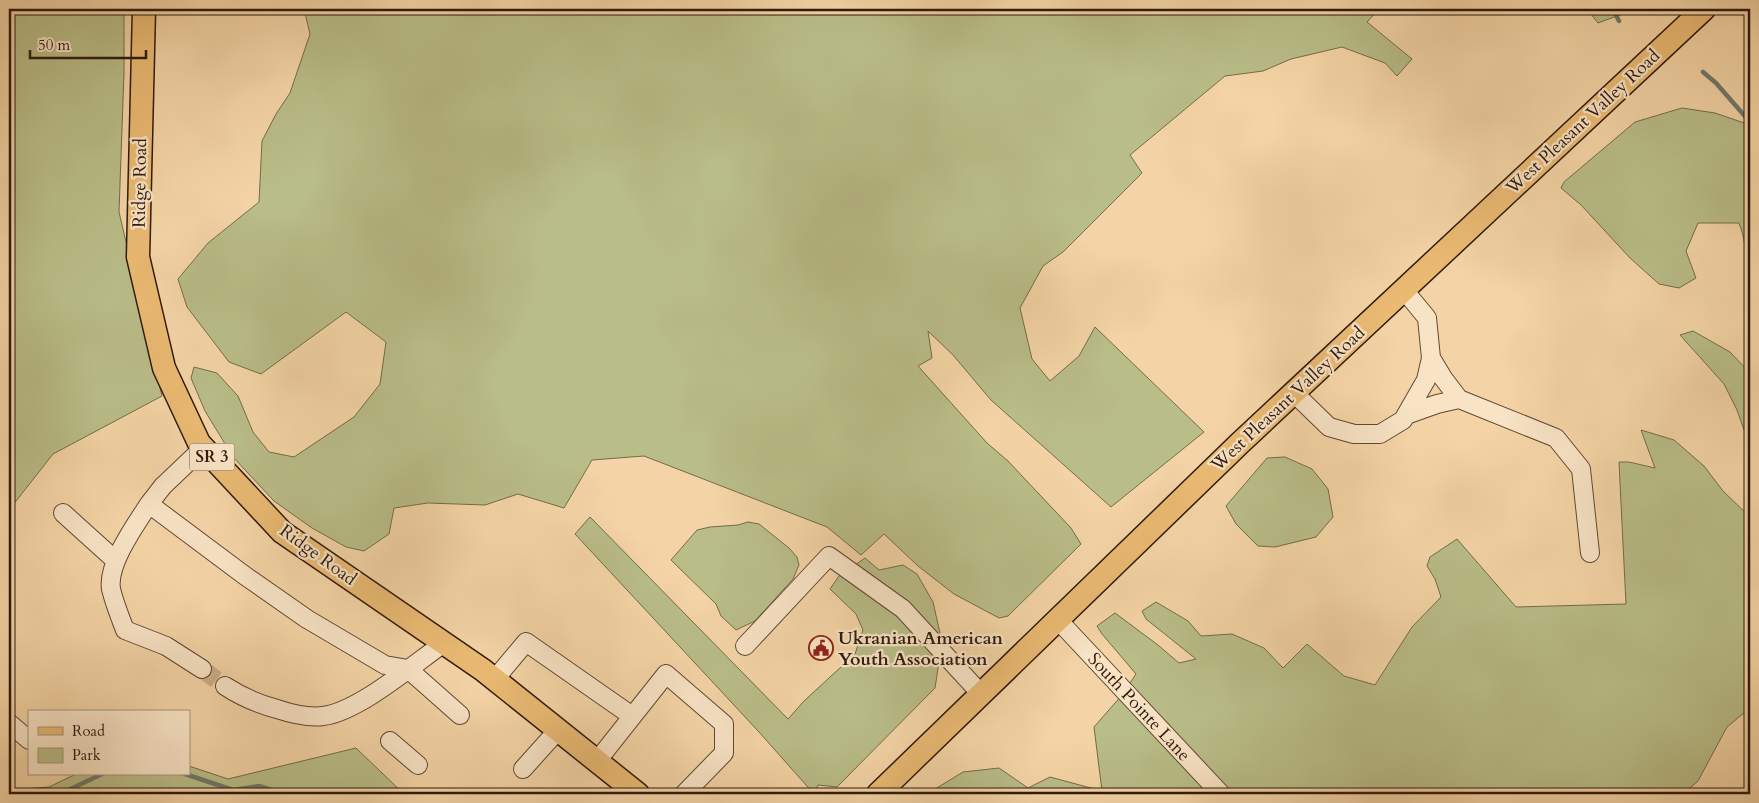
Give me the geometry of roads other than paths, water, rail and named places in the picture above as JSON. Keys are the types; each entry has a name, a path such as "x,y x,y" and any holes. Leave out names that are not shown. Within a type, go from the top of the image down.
{"main road":[{"name":"Ridge Road","path":"144,9 138,257 164,368 199,443 282,532 495,679 638,794"},
{"name":"West Pleasant Valley Road","path":"878,794 1294,393 1704,9"}],"street":[{"path":"1294,393 1329,427 1354,434 1380,434 1403,420 1426,380 1431,358 1427,318 1404,290"},
{"path":"1431,358 1459,399 1556,438 1581,469 1590,553"},
{"path":"1406,415 1437,404 1459,399"},
{"path":"202,669 166,646 124,630 111,587 115,560 149,504 162,486 203,448"},
{"path":"149,504 244,575 308,619 385,665 408,669 460,715"},
{"path":"63,514 115,560"},
{"path":"745,646 829,556 903,609 981,694"},
{"name":"South Pointe Lane","path":"1058,620 1221,794"},
{"path":"495,679 526,642 632,716"},
{"path":"225,686 257,704 300,715 325,716 362,700 444,643"},
{"path":"597,761 666,674 724,724 724,753 684,794"},
{"path":"9,723 28,739"},
{"path":"523,769 558,730"},
{"path":"390,741 418,765"}],"waterway":[{"path":"1613,9 1619,21"},
{"path":"1703,72 1716,83 1750,122"},
{"path":"60,794 98,776"},
{"path":"190,776 233,790 259,786 284,794"}],"tunnel":[{"path":"202,669 225,686"}],"place":[{"name":"Ukranian American Youth Association","path":"821,648"}]}
